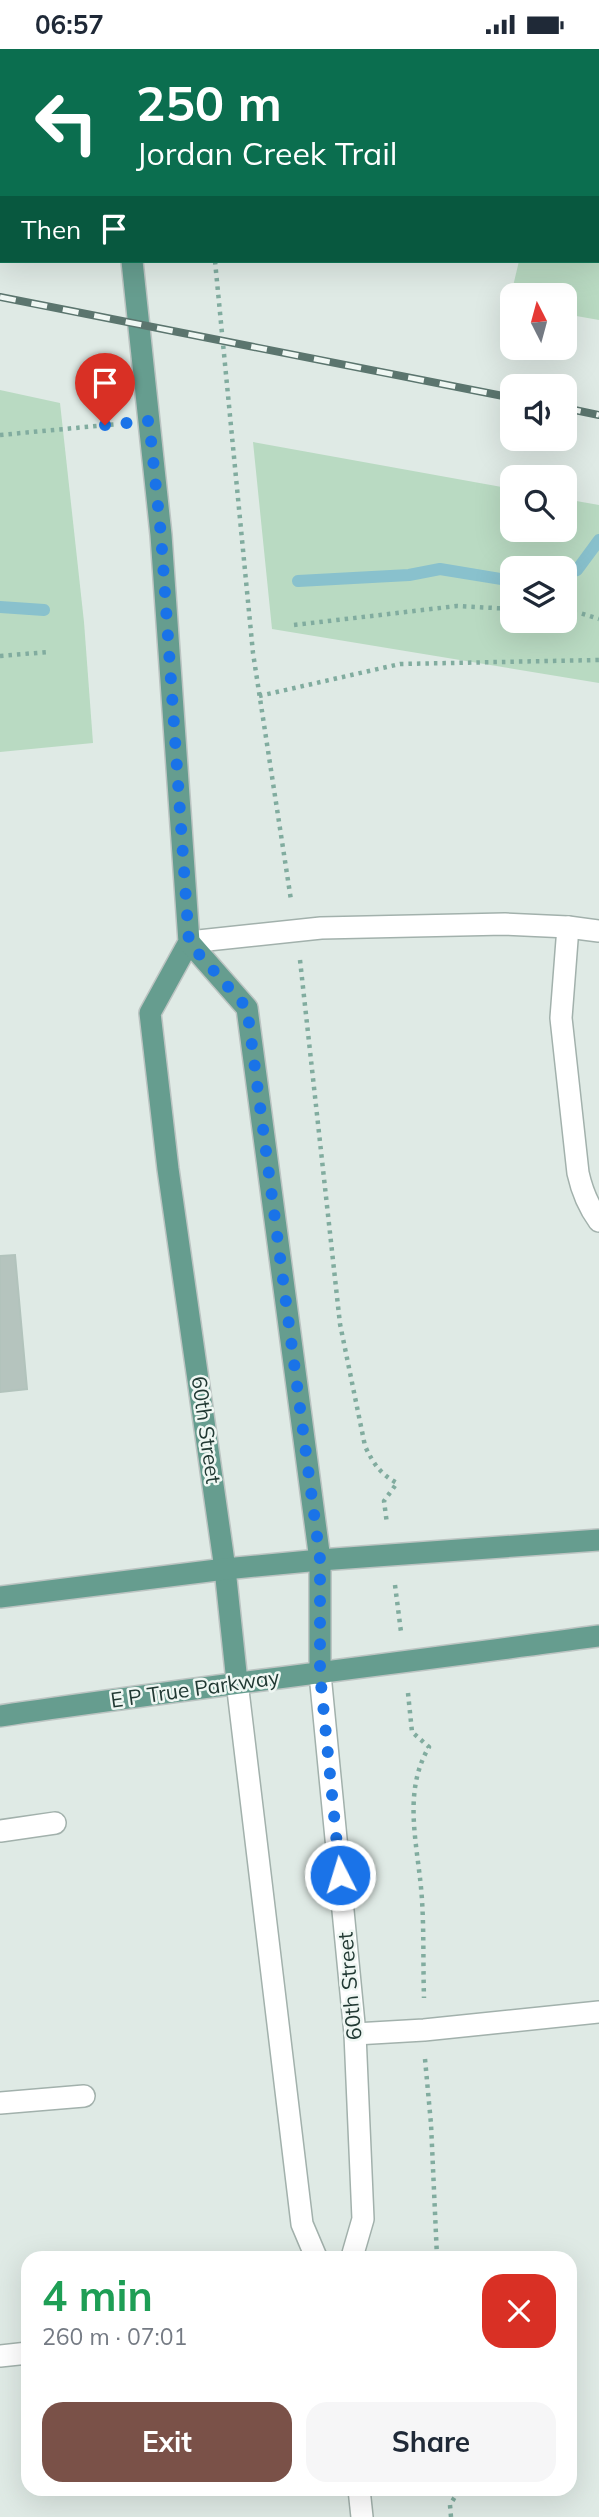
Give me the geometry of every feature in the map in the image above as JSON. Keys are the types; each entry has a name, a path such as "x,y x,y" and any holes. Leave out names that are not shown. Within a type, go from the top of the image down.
{"main road":[{"path":"132,263 161,535 189,943"},
{"name":"60th Street","path":"237,1682 226,1569 168,1168 150,1013 189,943 247,1008 320,1559 320,1674"},
{"path":"0,1597 320,1559 599,1540"},
{"name":"E P True Parkway","path":"0,1716 237,1682 320,1674 599,1636"}],"street":[{"path":"189,943 321,928 505,924 599,931"},
{"path":"568,927 561,1018 578,1173 589,1208 599,1221"},
{"name":"60th Street","path":"320,1674 355,2034 363,2219 354,2251"},
{"name":"60th Street","path":"237,1682 302,2224 313,2251"},
{"path":"0,1831 55,1823"},
{"path":"355,2034 424,2030 599,2012"},
{"path":"0,2103 84,2096"},
{"path":"0,2356 21,2354"},
{"path":"360,2496 362,2517"}],"path":[{"path":"215,263 259,696 296,931 340,1324 365,1447 384,1476 397,1483 384,1501 412,1732 429,1747 422,1759 412,1802 422,1900 424,2030 437,2251"},
{"path":"0,435 149,421"},
{"path":"294,625 457,606 500,608"},
{"path":"577,613 599,619"},
{"path":"0,656 48,652"},
{"path":"259,696 400,664 599,660"},
{"path":"451,2517 450,2505 455,2496"}],"green space":[{"path":"519,263 599,263 599,320 578,316 578,283 514,283"},
{"path":"0,390 60,403 84,622 93,743 0,752"},
{"path":"253,442 500,487 500,542 577,542 577,501 599,505 599,683 272,629"}],"building":[{"path":"15,1255 27,1389 0,1392 0,1256"}],"waterway":[{"path":"577,570 599,540"},
{"path":"298,581 409,575 440,569 500,579"},
{"path":"0,607 44,610"}],"railway":[{"path":"0,297 500,395"},
{"path":"577,410 599,415"}],"route":[{"path":"105,425 149,421 161,535 189,943 247,1008 320,1559 320,1674 340,1875"}]}
